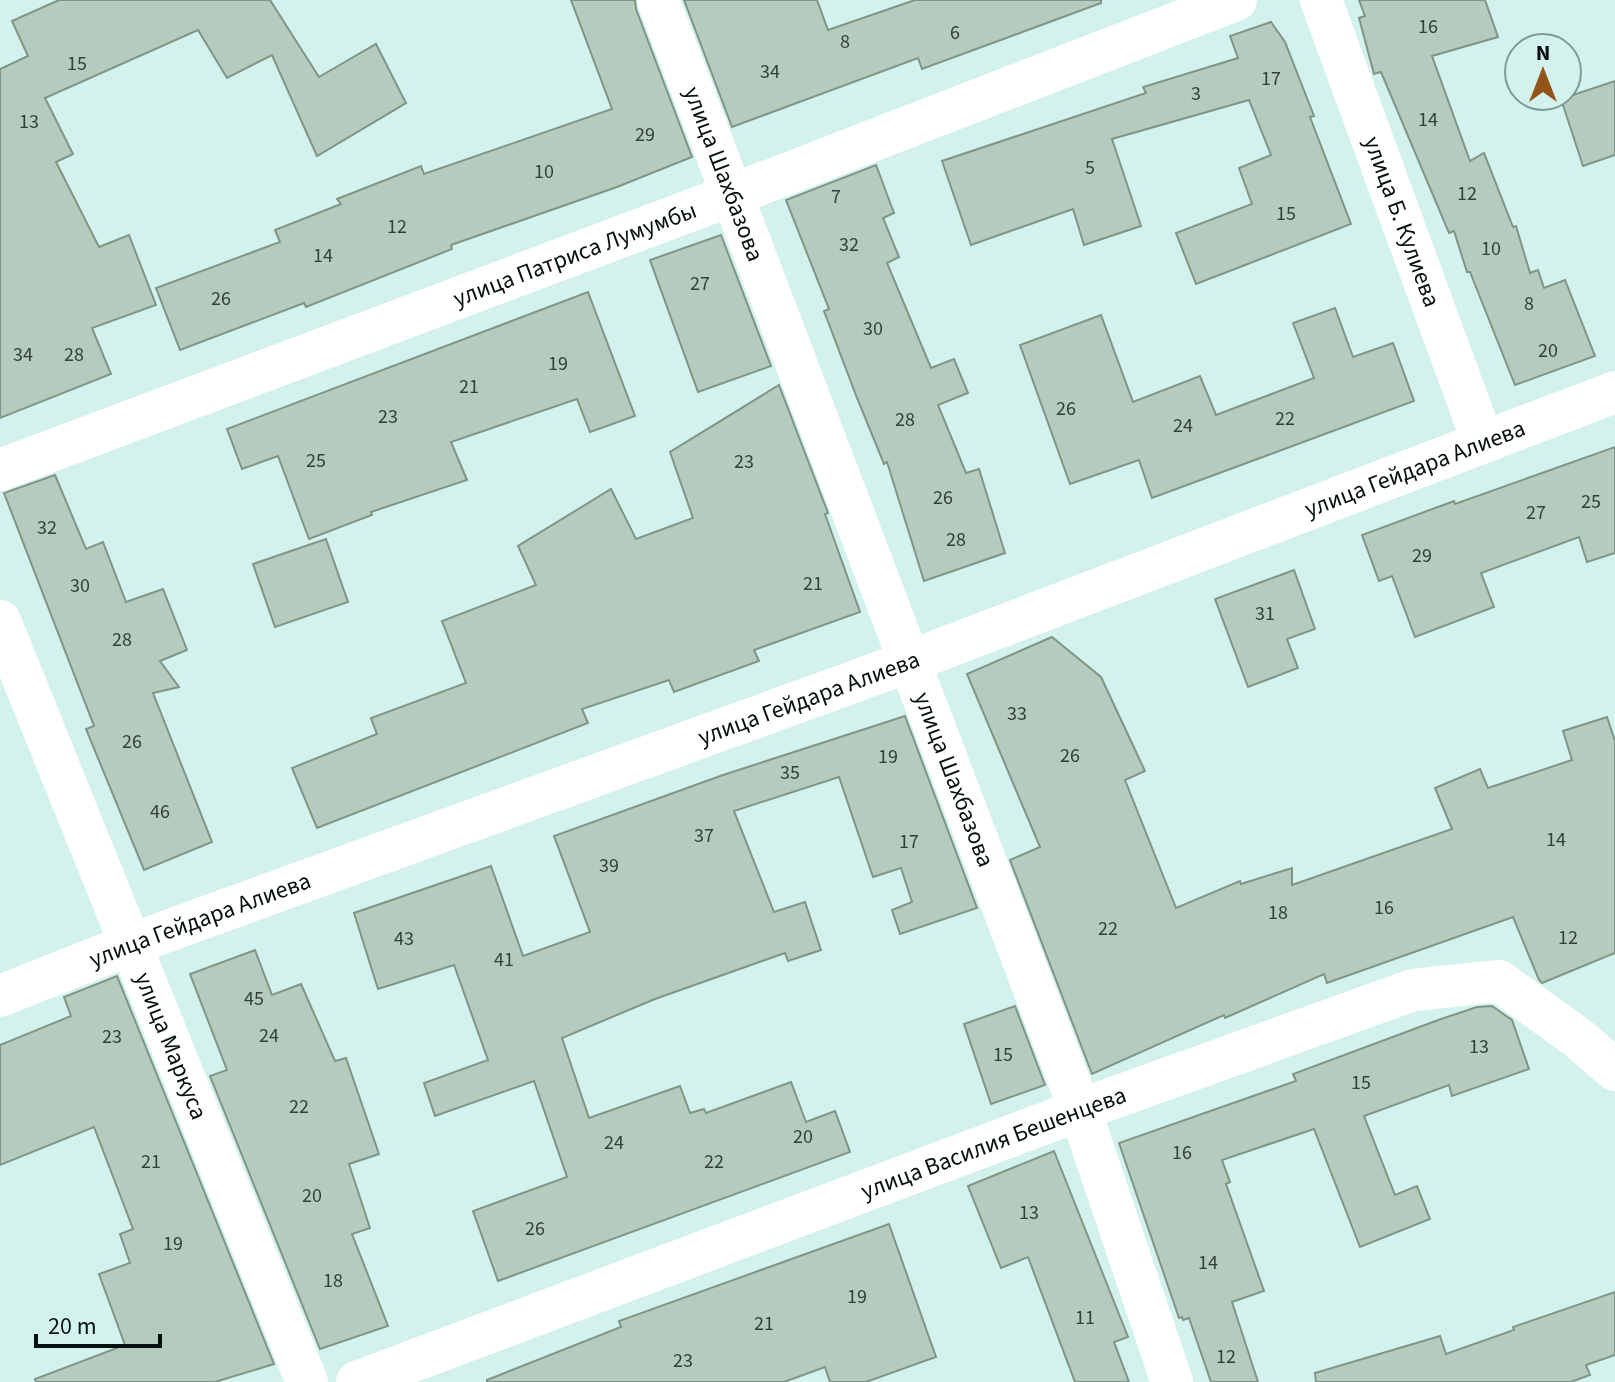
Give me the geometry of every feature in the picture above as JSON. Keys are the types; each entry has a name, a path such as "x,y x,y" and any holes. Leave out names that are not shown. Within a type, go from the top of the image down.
{"street":[{"name":"улица Шахбазова","path":"658,0 1080,1110 1172,1382"},
{"name":"улица Патриса Лумумбы","path":"0,470 732,195 1236,0"},
{"name":"улица Б. Кулиева","path":"1321,0 1483,442"},
{"name":"улица Гейдара Алиева","path":"0,996 129,945 908,662 1615,392"},
{"name":"улица Маркуса","path":"0,621 307,1382"},
{"name":"улица Василия Бешенцева","path":"357,1382 1080,1110 1413,990 1499,981 1578,1038 1615,1070"}],"building":[{"path":"59,0 270,0 319,77 376,44 406,103 317,156 272,55 227,78 198,30 45,98 73,154 56,162 99,247 129,235 156,305 92,328 111,374 0,418 0,69 28,56 12,21"},
{"path":"571,0 635,0 692,157 617,187 451,245 452,249 306,307 304,303 180,350 156,288 280,242 275,230 341,204 337,199 421,166 424,174 612,109"},
{"path":"684,0 817,0 828,30 915,0 1101,0 1101,3 922,69 918,58 732,127"},
{"path":"1359,0 1485,0 1498,37 1432,56 1470,161 1484,153 1513,227 1516,226 1530,273 1538,270 1544,288 1565,280 1595,356 1515,385 1470,272 1467,272 1454,231 1449,233 1381,72 1374,74 1359,18 1365,16"},
{"path":"1271,22 1285,42 1351,224 1196,284 1176,233 1252,204 1239,168 1271,155 1249,100 1112,139 1141,226 1084,245 1073,209 971,245 942,161 1146,93 1143,87 1238,58 1230,36"},
{"path":"1615,81 1615,155 1583,166 1565,112 1583,112 1583,92"},
{"path":"876,165 894,213 883,218 899,257 887,263 931,368 954,359 968,393 938,405 966,473 979,469 1005,553 924,581 887,462 884,464 857,398 824,311 829,309 786,200"},
{"path":"721,235 771,366 698,392 650,260"},
{"path":"588,292 635,416 590,432 577,399 451,442 467,480 371,512 372,515 309,539 278,456 242,469 227,429"},
{"path":"1335,308 1353,357 1393,343 1414,401 1152,498 1139,460 1070,484 1020,345 1101,315 1133,402 1200,376 1216,415 1314,378 1293,323"},
{"path":"779,385 828,513 825,514 860,612 754,650 759,661 674,692 669,680 582,709 588,723 317,828 292,768 377,734 371,718 466,683 442,621 536,585 518,546 611,489 636,539 693,518 670,452"},
{"path":"1615,447 1615,553 1587,562 1579,537 1481,573 1494,607 1415,637 1392,576 1379,581 1362,535"},
{"path":"55,475 86,549 103,542 126,602 163,589 187,650 160,661 179,687 153,693 212,842 144,870 86,729 94,726 4,493"},
{"path":"326,539 348,602 275,627 253,564"},
{"path":"1294,570 1315,629 1287,639 1298,668 1248,687 1215,599"},
{"path":"1052,637 1101,677 1145,771 1125,780 1176,908 1240,881 1241,884 1292,868 1292,885 1452,829 1435,788 1480,769 1488,788 1572,760 1563,731 1607,717 1615,741 1615,953 1542,983 1513,917 1327,983 1324,974 1092,1074 1010,860 1040,847 967,674"},
{"path":"905,716 977,908 900,934 892,910 912,902 901,868 873,877 839,777 734,811 774,912 805,902 821,950 788,961 785,953 655,999 562,1038 589,1118 680,1086 690,1113 704,1109 706,1113 791,1082 806,1122 835,1111 850,1152 498,1281 473,1211 567,1177 534,1081 435,1116 424,1083 488,1060 454,965 378,989 354,913 491,866 523,956 590,932 554,836 723,775"},
{"path":"255,950 272,995 301,984 335,1061 346,1058 379,1154 349,1164 370,1228 352,1234 388,1326 320,1349 210,1076 227,1070 190,974"},
{"path":"117,976 274,1364 215,1382 36,1382 35,1379 125,1345 99,1274 130,1263 120,1234 133,1229 94,1127 0,1165 0,1045 71,1016 64,997"},
{"path":"1015,1006 1045,1085 991,1104 964,1024"},
{"path":"1492,1006 1512,1020 1529,1069 1452,1096 1449,1085 1364,1116 1395,1195 1417,1186 1430,1219 1360,1247 1314,1129 1222,1160 1230,1182 1226,1184 1264,1291 1232,1302 1258,1382 1211,1382 1189,1318 1179,1318 1119,1143 1296,1081 1293,1074 1441,1019 1477,1007"},
{"path":"1054,1151 1128,1337 1114,1342 1129,1382 1075,1382 1028,1257 1001,1268 968,1186"},
{"path":"889,1224 936,1357 866,1382 830,1382 825,1367 784,1382 487,1382 621,1327 619,1321"},
{"path":"1615,1292 1615,1355 1586,1365 1590,1375 1571,1382 1316,1382 1315,1373 1440,1336 1446,1354"}]}
